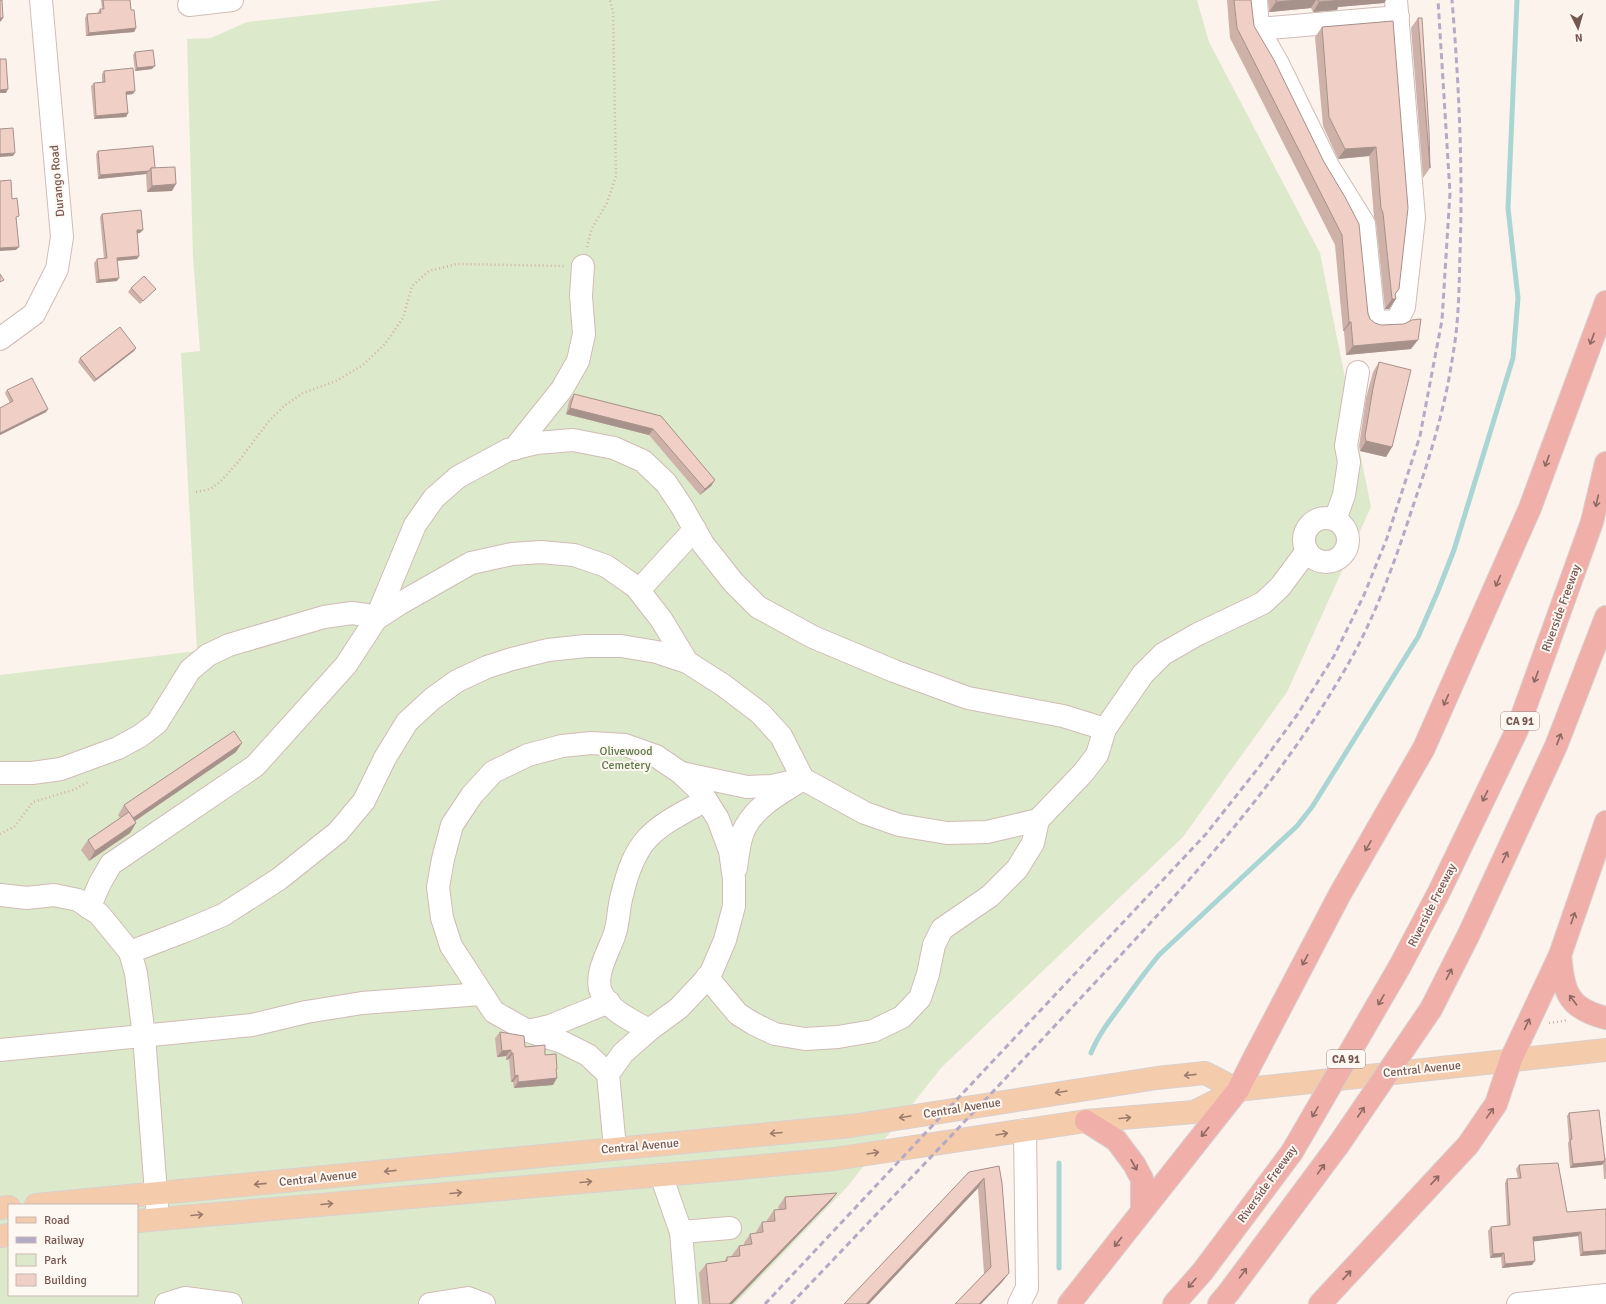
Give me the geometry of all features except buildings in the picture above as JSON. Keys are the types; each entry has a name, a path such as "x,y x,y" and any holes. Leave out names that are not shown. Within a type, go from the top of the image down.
{"highway":[{"path":"1069,1304 1238,1090 1340,894 1424,748 1530,508 1606,302"},
{"name":"Riverside Freeway","path":"1174,1304 1203,1271 1292,1152 1400,966 1439,892 1517,730 1592,522 1606,463"},
{"path":"1219,1304 1339,1144 1431,1009 1470,934 1556,746 1606,617"},
{"path":"1320,1304 1468,1145 1496,1104 1511,1059 1560,955 1606,822"},
{"path":"1560,955 1563,983 1570,997 1580,1008 1606,1018"},
{"path":"1086,1121 1116,1140 1134,1164 1142,1179 1142,1211"}],"main road":[{"name":"Central Avenue","path":"138,1221 834,1159 1086,1121 1194,1112 1238,1090 1511,1059 1606,1050"},
{"name":"Central Avenue","path":"47,1204 851,1126 1157,1078 1205,1073 1238,1090"}],"street":[{"name":"Durango Road","path":"0,339 34,314 57,269 62,237 41,0"},
{"path":"189,5 232,0"},
{"path":"1256,0 1258,29 1278,64 1328,166 1364,224 1374,322 1397,321 1404,307 1414,218 1397,8 1258,29"},
{"path":"514,449 562,389 578,360 584,334 581,296 583,266"},
{"path":"1335,520 1344,495 1349,462 1346,446 1358,372"},
{"path":"90,908 100,883 111,864 255,766 346,665 376,619 415,525 434,498 458,477 508,450 536,443 573,440 614,448 643,461 666,483 703,544 733,582 758,607 813,638 894,671 968,698 1063,716 1106,728"},
{"path":"1321,519 1335,520 1346,530 1348,544 1345,551 1334,561 1319,561 1312,557 1307,551 1304,538 1310,526 1315,521 1321,519"},
{"path":"639,590 695,530"},
{"path":"707,977 738,1014 775,1034 805,1039 838,1037 873,1031 902,1017 920,998 928,974 934,945 942,929 990,896 1017,869 1033,843 1038,820 1083,773 1097,755 1106,728 1143,674 1163,654 1198,634 1263,603 1280,587 1307,551"},
{"path":"376,619 399,604 471,564 512,554 541,552 574,555 606,566 636,587 661,619 687,662"},
{"path":"0,773 32,774 62,769 118,748 140,736 157,722 190,670 208,655 229,645 324,617 352,613 366,615 376,619"},
{"path":"130,952 185,932 223,915 279,879 338,832 364,801 385,758 407,722 432,699 456,681 487,667 548,650 586,646 621,646 657,652 687,662 723,685 760,713 781,736 803,779 865,813 906,826 947,833 987,832 1038,820"},
{"path":"608,1074 588,1055 562,1042 528,1031 494,1012 481,994 451,946 442,918 438,887 443,859 452,825 472,795 493,772 528,754 562,746 591,743 625,745 656,756 681,772 701,792 718,820 730,851 734,879"},
{"path":"681,772 747,787 772,786 803,779"},
{"path":"615,1148 608,1074 623,1053 649,1030 679,1008 710,974 725,940 734,906 734,879 738,851 745,827 757,811 803,779"},
{"path":"649,1030 619,1013 602,994 598,977 615,934 626,874 638,848 652,832 668,821 706,800"},
{"path":"0,895 27,898 54,895 78,900 99,914 130,952 136,974 144,1036 158,1219"},
{"path":"0,1050 252,1025 306,1012 362,1004 481,994"},
{"path":"528,1031 550,1026 609,1002"},
{"path":"1019,1304 1027,1288 1025,1130"},
{"path":"661,1175 681,1232 687,1304"},
{"path":"681,1232 730,1228"},
{"path":"1518,1304 1606,1295"},
{"path":"166,1304 185,1298 231,1304"},
{"path":"430,1304 468,1298 484,1304"}],"path":[{"path":"196,492 210,489 220,482 238,462 269,421 284,406 303,393 336,381 363,365 386,344 403,318 412,286 429,271 456,264 583,266 592,228 607,203 616,176 613,12 610,0"},
{"path":"0,834 14,827 33,802 73,790 96,778"},
{"path":"1544,1024 1564,1021 1568,1017"}],"green space":[{"name":"Olivewood Cemetery","path":"443,0 1197,0 1209,42 1320,253 1371,507 1287,692 1183,837 941,1068 847,1187 735,1304 0,1304 0,675 197,651 181,353 200,351 193,257 187,39 211,38 247,22"}],"waterway":[{"path":"1091,1053 1105,1028 1159,955 1297,826 1312,807 1418,637 1438,591 1454,550 1513,358 1518,298 1508,208 1517,0"},
{"path":"1059,1163 1059,1268"}],"railway":[{"path":"765,1304 1206,834 1259,767 1297,715 1334,656 1364,595 1387,538 1420,436 1442,320 1450,193 1438,0"},
{"path":"791,1304 1042,1040 1187,883 1256,800 1288,757 1319,712 1357,647 1385,586 1426,466 1442,410 1455,342 1459,291 1461,159 1457,64 1452,0"}]}
